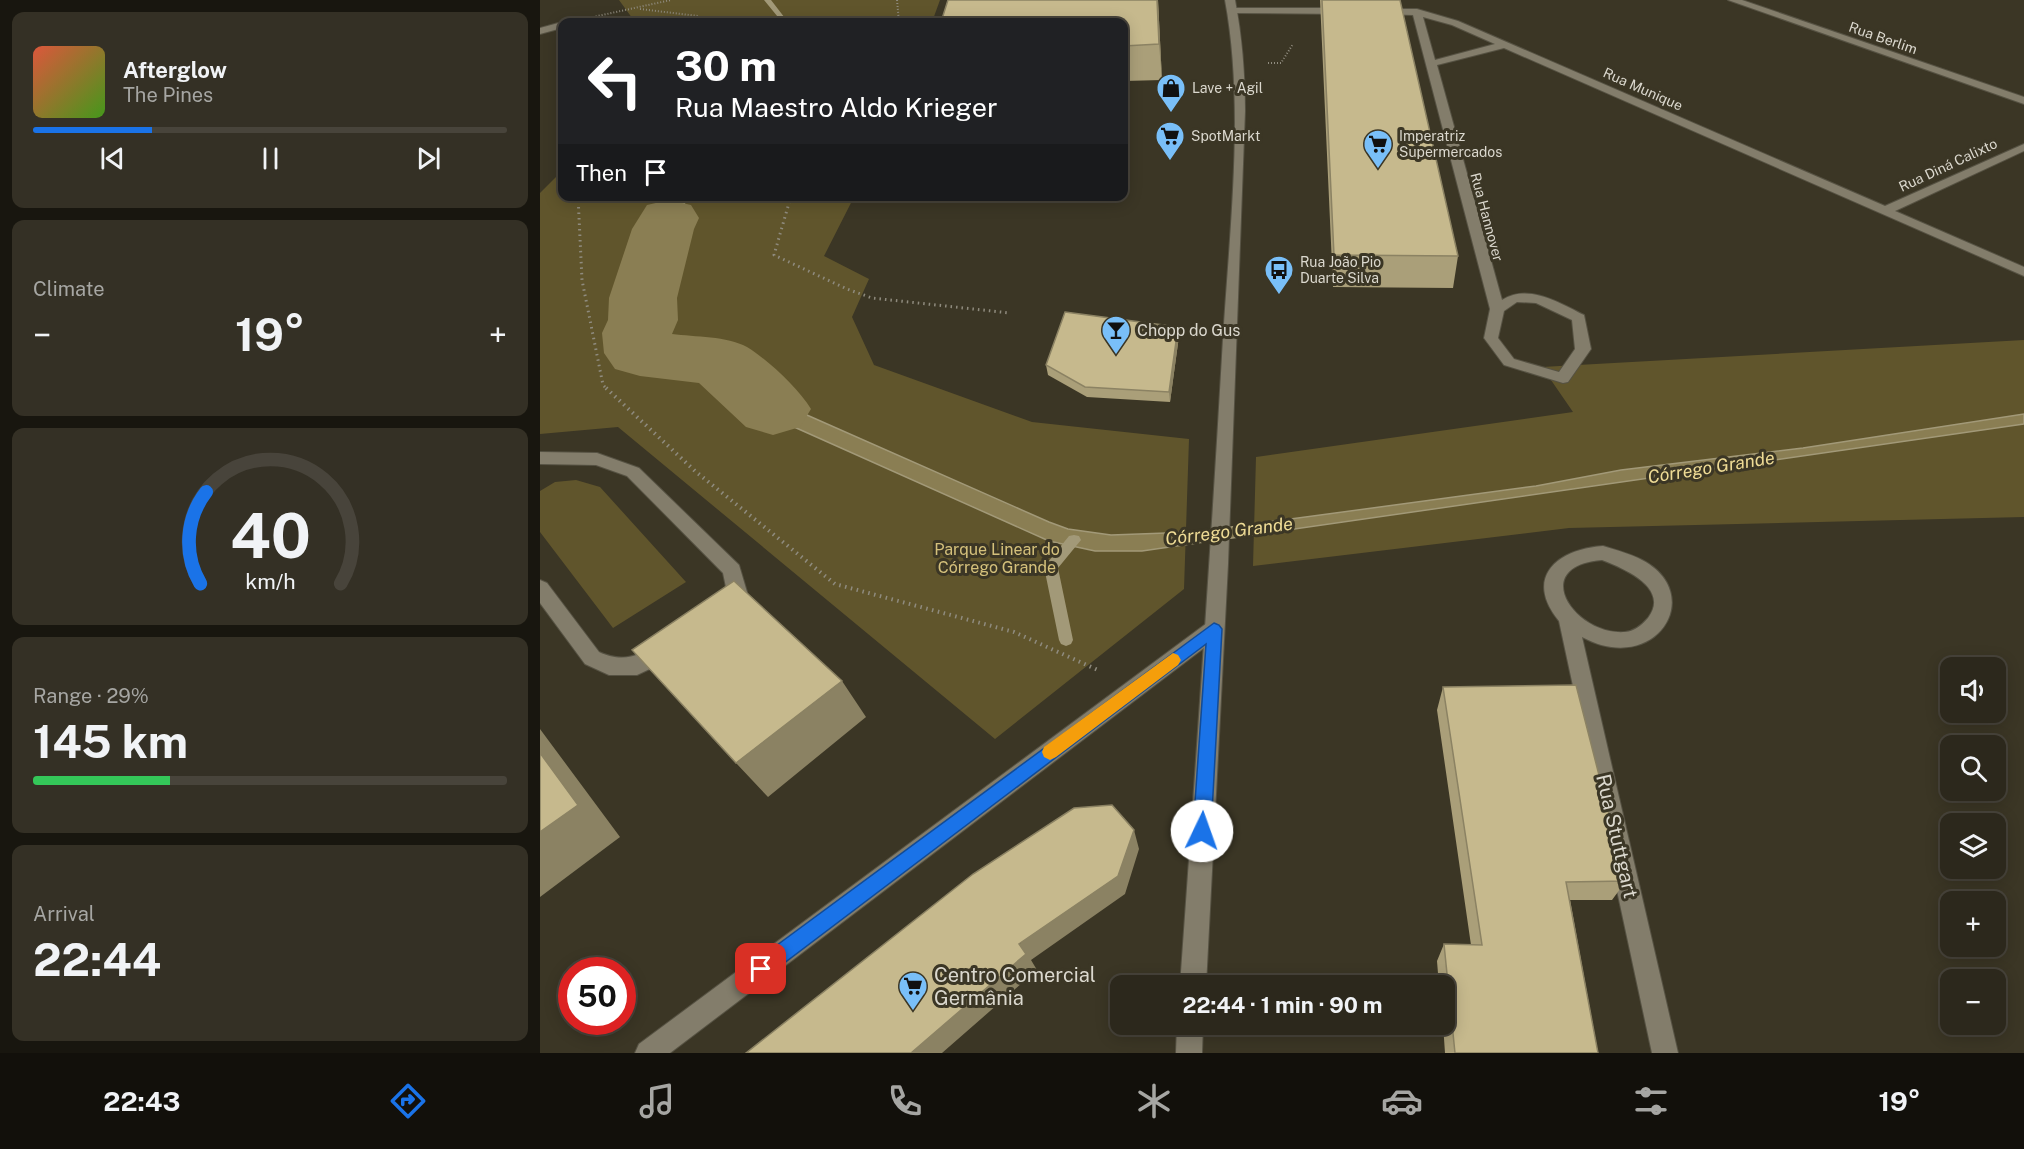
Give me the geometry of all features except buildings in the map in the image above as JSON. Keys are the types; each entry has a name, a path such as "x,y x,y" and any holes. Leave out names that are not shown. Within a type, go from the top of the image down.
{"street":[{"name":"Rua Berlim","path":"1733,0 2024,101"},
{"name":"Rua Munique","path":"1232,5 1417,12 1443,18 2024,272"},
{"path":"1194,975 1219,564 1240,122 1238,41 1232,5"},
{"name":"Rua Hannover","path":"1417,12 1497,309"},
{"path":"540,32 558,26"},
{"path":"1430,64 1504,45"},
{"name":"Rua Diná Calixto","path":"1885,212 2024,147"},
{"path":"1514,298 1539,299 1579,318 1583,349 1563,378 1509,362 1491,338 1497,309 1514,298"},
{"path":"540,458 597,459 633,472 732,570 737,592 726,614 719,620"},
{"path":"1586,554 1611,555 1635,564 1660,588 1664,603 1662,617 1654,630 1640,637 1622,640 1602,638 1568,619 1553,591 1554,578 1561,567 1572,559 1586,554"},
{"path":"540,588 592,658 609,666 637,666 687,642"},
{"name":"Rua Stuttgart","path":"1568,619 1665,1053"},
{"path":"648,1053 1214,629"},
{"path":"1189,1053 1190,1035"}],"path":[{"path":"588,18 671,0"},
{"path":"897,0 899,18"},
{"path":"639,8 643,11 700,18"},
{"path":"578,201 582,280 603,385 695,471 835,584 1014,632 1136,688"},
{"path":"790,201 774,255 847,289 872,298 1010,313"}],"green space":[{"path":"619,0 940,0 933,18 632,18"},
{"name":"Parque Linear do Córrego Grande","path":"558,175 558,201 852,201 824,256 869,279 852,317 874,365 1032,422 1189,439 1184,589 995,739 618,427 540,434 540,193"},
{"path":"2024,340 2024,517 1569,528 1253,566 1256,457 1573,412 1542,367"},
{"path":"576,480 600,487 686,582 613,628 540,532 540,491 555,482"}],"water":[{"path":"669,218 643,320 654,341 728,358 782,404 1068,529 1111,535 1194,532 1536,486 1621,470 1803,448 2024,414 2024,424 1142,551 1095,551 1049,541 774,418 715,368 699,366 647,347 632,316 657,219"}],"waterway":[{"name":"Córrego Grande","path":"767,0 782,18"},
{"name":"Córrego Grande","path":"669,218 683,201"},
{"name":"Córrego Grande","path":"669,218 663,229 643,298 643,320 637,333 640,353 720,363 773,409"},
{"path":"1066,640 1051,567 1074,540"}],"slow traffic":[{"path":"1050,752 1173,660"}],"place":[{"name":"Lave + Agil","path":"1171,114"},
{"name":"SpotMarkt","path":"1170,162"},
{"name":"Imperatriz Supermercados","path":"1378,170"},
{"name":"Rua João Pio Duarte Silva","path":"1279,296"},
{"name":"Chopp do Gus","path":"1116,356"},
{"name":"Centro Comercial Germânia","path":"913,1012"}],"route":[{"path":"761,969 1214,629 1202,831"}]}
